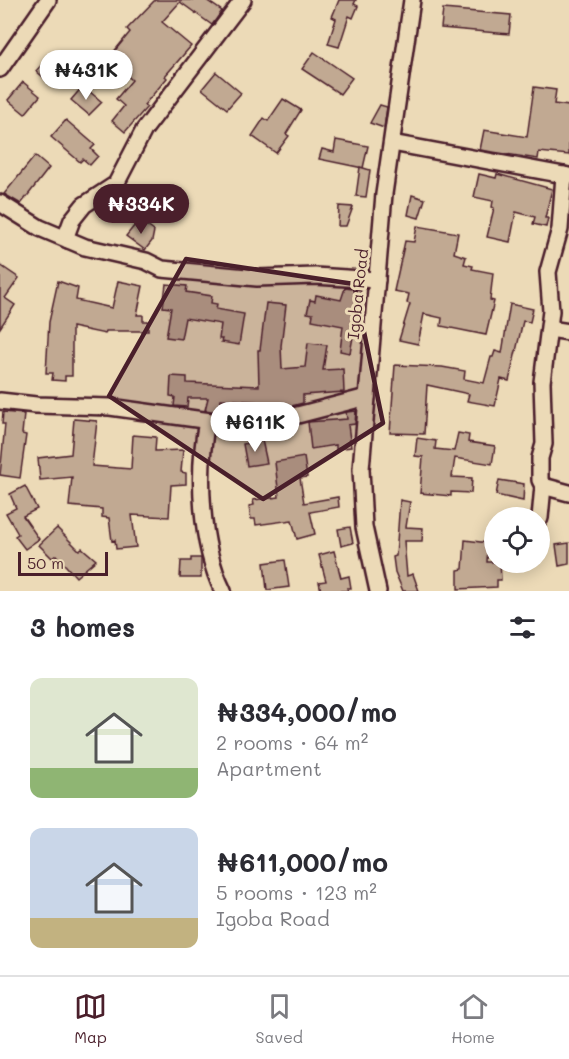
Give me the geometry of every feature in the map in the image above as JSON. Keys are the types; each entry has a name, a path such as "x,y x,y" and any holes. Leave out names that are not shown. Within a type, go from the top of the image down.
{"street":[{"path":"0,69 48,0"},
{"path":"68,240 66,236 77,212 116,184 144,130 243,0"},
{"name":"Igoba Road","path":"378,591 362,502 360,470 392,143 412,0"},
{"path":"392,143 567,175 560,229 548,272 550,329 544,355 542,382 544,444 540,470 543,486 541,507"},
{"path":"0,203 40,228 68,240 101,253 146,261 162,268 257,278 315,276 377,280"},
{"path":"550,329 569,332"},
{"path":"0,401 36,405 110,407 225,423 286,418 367,397"},
{"path":"207,421 202,444 203,507 212,569 224,591"},
{"path":"543,486 569,493"}],"highlighted area":[{"path":"186,259 354,284 383,423 263,499 109,396"}],"building":[{"path":"155,0 206,0 222,11 212,25 180,2 162,22 191,46 165,76 167,78 144,105 147,107 125,132 112,121 124,106 116,99 132,80 108,59 130,32 127,29"},
{"path":"339,0 356,0 354,4 358,6 353,18 349,16 339,47 328,44 336,19 332,17"},
{"path":"443,9 511,15 509,34 441,28"},
{"path":"314,52 352,78 340,94 302,69"},
{"path":"50,56 69,73 56,88 36,71"},
{"path":"216,72 241,93 227,109 202,89"},
{"path":"23,82 40,96 25,114 8,100"},
{"path":"83,86 102,102 89,115 71,100"},
{"path":"534,87 556,90 554,104 569,106 569,155 539,152 538,159 480,150 484,130 527,137"},
{"path":"283,99 301,110 286,134 289,136 276,153 252,136 264,118 268,121"},
{"path":"380,105 387,107 384,128 370,123"},
{"path":"66,120 95,145 91,149 98,156 90,165 83,159 80,162 51,137"},
{"path":"336,140 368,146 363,168 319,159 322,149 334,152"},
{"path":"35,156 49,168 21,204 4,194"},
{"path":"360,167 370,170 366,197 356,196"},
{"path":"479,174 496,178 497,174 552,189 545,218 548,218 546,227 533,224 535,217 516,212 510,242 487,237 494,208 492,207 493,201 474,197"},
{"path":"133,189 157,207 147,221 123,203"},
{"path":"412,195 425,199 419,218 408,215"},
{"path":"339,206 353,207 346,226 338,226"},
{"path":"139,220 154,231 152,241 145,250 126,236"},
{"path":"417,226 458,233 454,253 466,257 464,264 473,266 472,269 493,273 490,300 494,301 486,335 441,326 442,318 424,314 418,344 399,340 410,304 407,303 409,294 394,291 405,241 414,242"},
{"path":"0,265 19,278 5,298 15,305 0,328"},
{"path":"58,281 78,288 76,300 112,308 118,281 143,286 137,315 143,315 143,321 148,321 148,331 106,331 105,334 72,327 72,376 65,376 65,381 52,380 53,373 46,373 49,322"},
{"path":"166,284 187,286 186,292 212,296 211,303 217,304 216,309 244,314 239,345 221,342 222,339 219,339 221,324 185,318 181,339 166,337 171,308 163,307"},
{"path":"345,288 361,290 353,315 358,315 358,337 353,337 350,353 340,351 343,326 312,320 313,314 307,313 310,300 315,301 316,295 341,300"},
{"path":"266,303 286,305 281,346 282,369 305,367 308,343 327,345 323,370 343,369 344,392 303,395 303,403 284,408 261,410 261,402 221,399 218,412 205,410 208,398 188,398 187,407 174,406 175,397 170,396 171,376 187,377 187,383 259,386 258,350 260,350"},
{"path":"510,304 533,309 530,322 523,321 509,381 501,379 495,406 467,401 469,394 427,385 424,434 390,433 395,365 442,367 465,371 464,379 484,383 491,357 495,351 502,353"},
{"path":"356,411 355,424 348,425 351,447 336,449 336,445 311,449 308,422 347,419 346,412"},
{"path":"3,412 24,414 22,434 26,435 20,478 0,475 5,424 2,424"},
{"path":"74,419 97,421 92,466 131,469 133,435 156,437 155,451 183,450 181,472 186,473 186,484 171,485 169,517 132,515 136,547 116,549 115,540 112,541 109,518 102,517 102,509 69,506 72,477 40,480 38,458 71,454"},
{"path":"458,433 469,435 468,442 495,446 492,464 455,458 452,477 472,478 471,493 451,492 451,496 420,493 423,457 415,456 417,438 436,441 435,449 454,451"},
{"path":"262,440 267,463 247,466 243,444"},
{"path":"304,457 307,477 300,478 304,503 338,497 339,507 310,512 315,534 297,539 292,520 256,525 255,519 251,519 249,506 254,505 253,500 279,497 275,462"},
{"path":"499,480 524,484 523,501 496,495"},
{"path":"25,486 37,509 23,516 39,539 25,549 15,536 18,534 6,513 16,508 10,494"},
{"path":"400,500 410,502 406,527 423,528 422,541 404,541 407,576 413,574 419,591 403,591 395,572 393,557 396,556"},
{"path":"350,527 353,543 341,546 338,529"},
{"path":"57,528 79,550 82,548 96,560 76,577 56,555 52,558 39,545"},
{"path":"465,540 484,542 484,573 501,573 501,580 497,580 497,587 458,589 458,570 463,569"},
{"path":"569,543 569,564 559,566 556,545"},
{"path":"334,551 341,578 349,576 351,588 347,588 348,591 321,591 319,582 326,581 319,555"},
{"path":"191,558 201,558 201,578 180,578 181,561 191,561"},
{"path":"285,560 289,587 267,590 264,563"}]}
